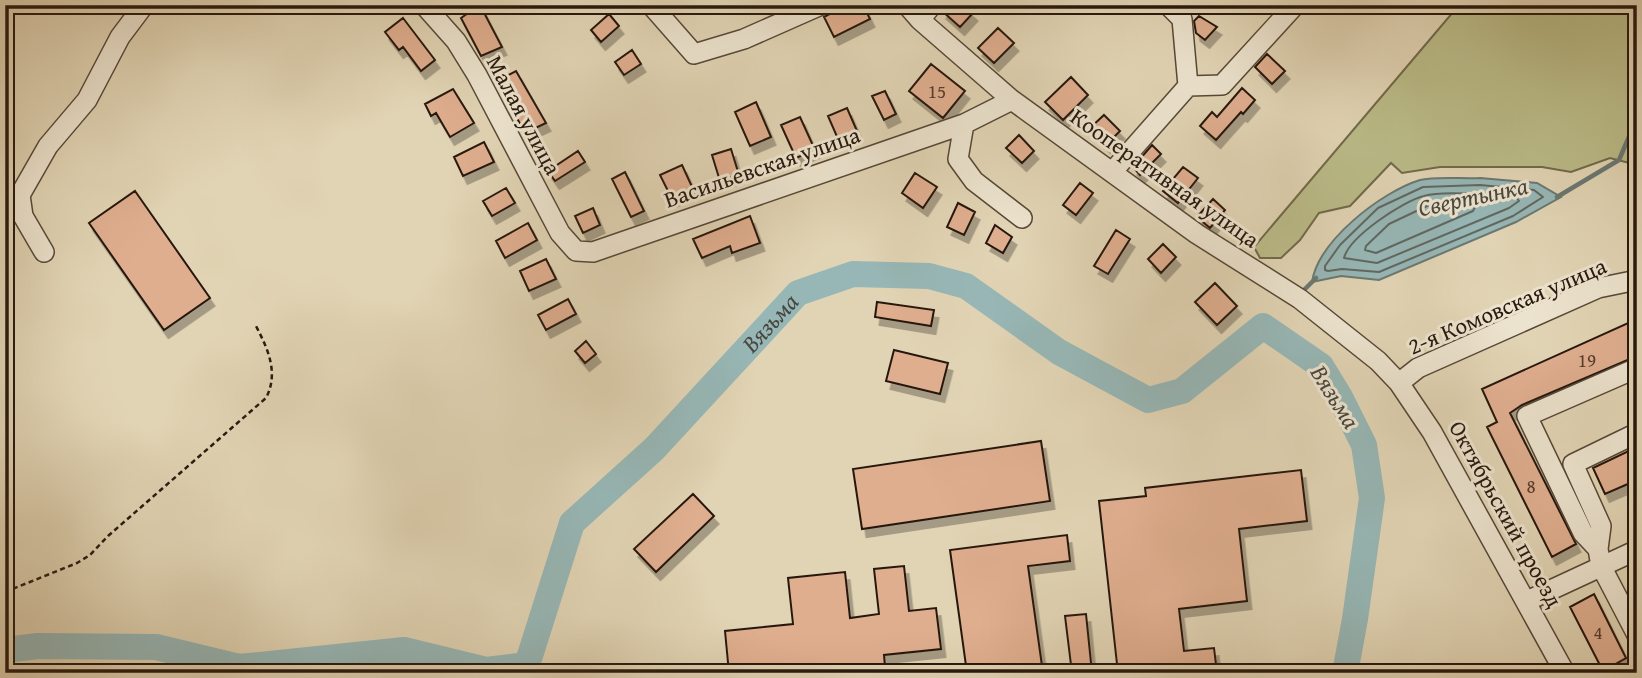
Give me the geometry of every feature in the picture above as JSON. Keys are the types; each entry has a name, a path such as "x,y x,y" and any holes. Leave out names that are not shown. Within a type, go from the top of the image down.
{"street":[{"path":"44,252 23,216 20,195 48,146 87,100 120,37 144,5"},
{"name":"Малая улица","path":"424,5 456,41 560,233 576,251"},
{"path":"651,5 694,54 744,39 821,5"},
{"path":"1188,86 1223,85 1295,5"},
{"name":"Кооперативная улица","path":"920,10 1013,100 1197,234 1300,299 1378,361 1399,383"},
{"path":"1113,171 1188,86 1181,10"},
{"name":"Васильевская улица","path":"576,251 593,252 964,124 1013,100"},
{"path":"964,124 958,159 974,181 1022,218"},
{"name":"2-я Комовская улица","path":"1399,383 1418,368 1598,288 1637,280"},
{"path":"1637,368 1527,416 1583,533 1600,557 1637,635"},
{"name":"Октябрьский проезд","path":"1399,383 1432,432 1565,673"},
{"path":"1600,557 1601,526 1573,464 1637,433"},
{"path":"1527,601 1600,557 1637,550"}],"path":[{"path":"5,592 77,564 90,555 108,536 266,398 271,388 273,373 266,345 256,326"}],"green space":[{"path":"1459,5 1637,5 1637,165 1610,158 1571,172 1542,167 1440,167 1402,173 1391,163 1350,206 1319,213 1300,240 1281,258 1260,258 1254,247"}],"water":[{"path":"1480,178 1537,183 1561,197 1516,222 1379,280 1341,276 1312,282 1326,250 1339,235 1354,220 1388,195 1420,180"}],"building":[{"path":"480,5 502,47 481,56 461,18"},
{"path":"846,5 863,5 870,19 834,37 824,17"},
{"path":"947,5 964,5 973,13 960,27 942,11"},
{"path":"609,14 619,26 601,42 591,30"},
{"path":"1199,16 1217,27 1205,40 1196,33 1194,21"},
{"path":"403,18 435,60 421,71 403,47 399,50 385,32"},
{"path":"998,28 1014,43 994,63 978,48"},
{"path":"632,50 641,64 624,75 615,62"},
{"path":"1267,54 1285,71 1272,84 1255,67"},
{"path":"931,64 965,91 943,118 909,91"},
{"path":"516,71 546,123 525,133 497,81"},
{"path":"1071,77 1088,95 1063,120 1045,102"},
{"path":"1242,88 1255,100 1216,140 1200,126 1212,112 1217,117"},
{"path":"453,89 474,123 450,137 436,113 431,116 425,104"},
{"path":"885,91 896,114 884,120 872,96"},
{"path":"756,102 771,137 750,146 735,112"},
{"path":"847,108 857,131 838,139 828,116"},
{"path":"1104,115 1120,131 1106,145 1090,128"},
{"path":"800,117 815,150 796,158 781,125"},
{"path":"1019,135 1034,151 1022,163 1006,148"},
{"path":"484,142 494,162 463,176 454,157"},
{"path":"1152,145 1161,154 1140,175 1133,167"},
{"path":"731,149 739,175 720,181 712,155"},
{"path":"578,151 585,162 555,181 548,171"},
{"path":"682,165 693,189 672,199 660,175"},
{"path":"1183,167 1198,178 1178,203 1163,191"},
{"path":"625,172 644,211 631,217 612,179"},
{"path":"915,173 937,187 923,208 902,193"},
{"path":"1080,183 1093,193 1076,215 1063,205"},
{"path":"506,188 515,203 492,216 483,201"},
{"path":"135,191 210,298 164,330 89,223"},
{"path":"1213,199 1225,210 1210,228 1197,217"},
{"path":"958,203 975,212 964,235 947,227"},
{"path":"593,208 600,225 583,233 575,216"},
{"path":"750,216 760,243 732,253 730,246 702,258 693,239"},
{"path":"528,223 537,240 505,258 496,241"},
{"path":"995,225 1012,237 1003,253 986,243"},
{"path":"1116,230 1130,239 1108,274 1094,266"},
{"path":"1163,244 1176,257 1161,273 1148,259"},
{"path":"546,259 556,279 529,291 520,271"},
{"path":"1215,283 1237,306 1217,325 1195,302"},
{"path":"568,299 576,314 546,330 538,315"},
{"path":"877,302 934,310 931,326 875,317"},
{"path":"1637,319 1637,356 1522,405 1510,413 1576,544 1552,557 1487,427 1497,422 1482,389"},
{"path":"586,341 596,354 585,363 575,351"},
{"path":"894,350 948,363 940,394 886,381"},
{"path":"1041,441 1050,501 862,529 853,469"},
{"path":"1637,447 1637,480 1605,494 1593,468"},
{"path":"1301,470 1307,521 1239,529 1247,601 1179,609 1184,651 1214,648 1217,673 1118,673 1099,501 1146,496 1145,488"},
{"path":"693,494 714,516 656,572 634,549"},
{"path":"1067,535 1070,561 1028,566 1043,673 967,673 950,550"},
{"path":"904,566 909,611 936,608 941,649 884,655 885,667 837,673 729,673 725,631 793,624 788,578 845,572 850,618 879,614 874,569"},
{"path":"1594,594 1626,658 1603,671 1570,607"},
{"path":"1086,614 1092,673 1072,673 1065,616"}],"waterway":[{"name":"Свертынка","path":"1557,197 1619,160 1637,118"},
{"name":"Вязьма","path":"5,650 38,646 156,647 239,667 404,650 486,670 527,665 572,523 654,449 798,293 853,274 929,276 966,286 1059,352 1148,400 1182,391 1263,326 1321,366 1364,445 1372,498 1345,673"},
{"name":"Свертынка","path":"1300,294 1316,278"}]}
